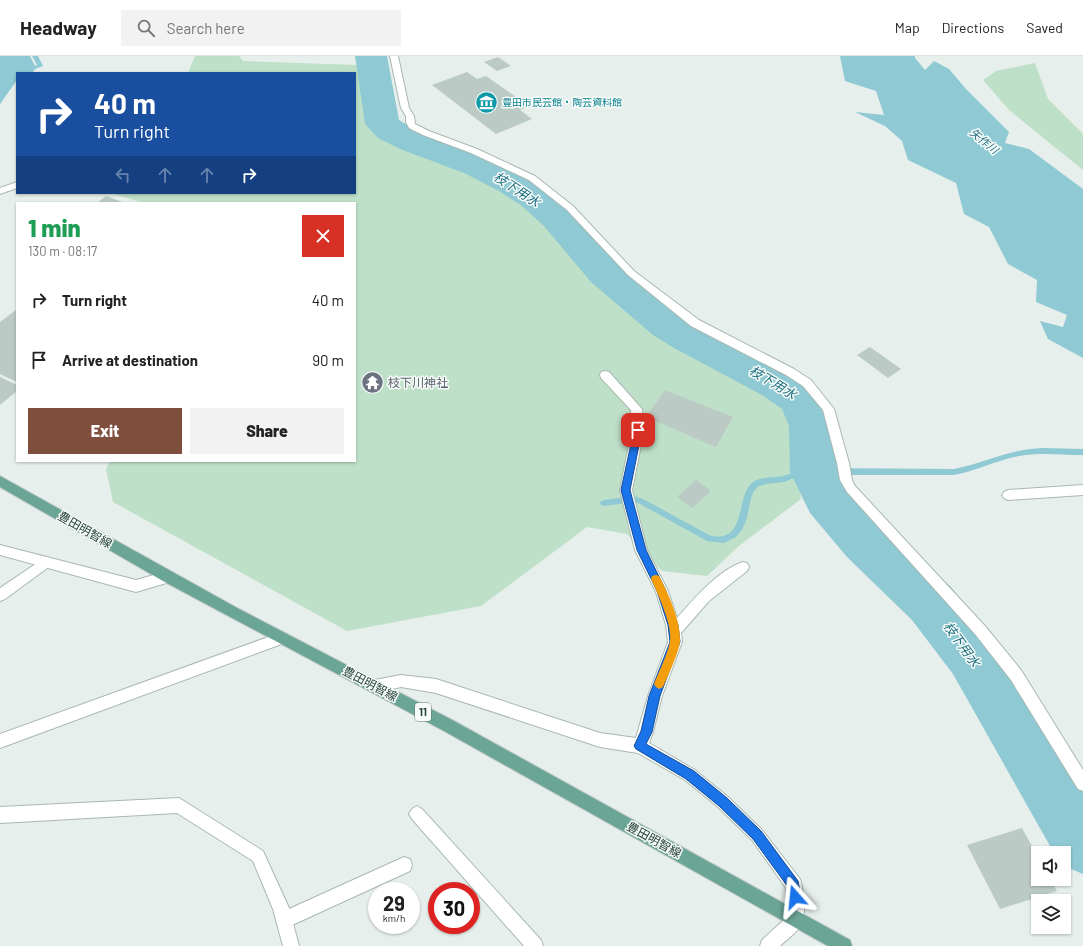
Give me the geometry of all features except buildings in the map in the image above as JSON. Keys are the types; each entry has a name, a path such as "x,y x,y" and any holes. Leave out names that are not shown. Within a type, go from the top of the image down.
{"main road":[{"name":"豊田明智線","path":"0,481 168,577 449,726 844,946"}],"street":[{"path":"394,56 405,108 410,116 412,126 532,178 570,208 632,273 695,323 790,372 807,383 828,409 844,463 846,480 851,488 980,630 1016,675 1083,784"},
{"path":"0,191 16,185"},
{"path":"606,375 636,409 638,430 626,490 641,550 662,591 674,630 675,642 655,696 646,732 640,746"},
{"path":"1008,495 1083,490"},
{"path":"0,550 136,586 168,577"},
{"path":"0,595 46,562"},
{"path":"674,630 681,625 697,603 712,588 743,567"},
{"path":"0,741 282,638"},
{"path":"374,686 401,681 436,686 600,740 640,746 690,775 723,802 757,835 794,885 796,919 768,946"},
{"path":"0,815 179,805 258,856 281,908 291,946"},
{"path":"417,814 535,946"},
{"path":"284,920 404,865"}],"green space":[{"path":"195,56 239,56 243,61 357,65 367,118 377,134 409,150 498,187 549,224 599,281 648,321 778,388 798,403 806,428 797,463 801,499 740,545 707,576 662,571 627,534 587,527 481,606 347,631 113,502 106,469 110,462 356,462 356,202 141,202 113,194 356,194 356,72 188,72"},
{"path":"1035,63 1048,99 1083,134 1083,170 1009,110 983,80 996,71"}],"water":[{"path":"0,56 30,56 36,68 33,72 16,72 16,81 0,104"},
{"name":"矢作川","path":"840,56 915,56 925,70 934,61 949,69 966,89 1009,132 1005,143 1029,149 1083,189 1083,358 1048,339 1040,321 1063,327 1067,315 1036,302 1037,280 1008,264 989,227 964,214 956,183 908,160 902,141 885,126 855,112 884,115 876,91 845,81"}],"waterway":[{"path":"27,70 40,66 35,56"},
{"name":"枝下用水","path":"371,56 382,124 390,131 412,142 477,165 512,183 535,198 558,217 605,272 668,324 689,337 778,383 801,399 812,426 814,472 828,499 865,542 931,603 973,656 1083,842"},
{"path":"604,503 634,499 643,502 710,539 724,539 733,535 739,527 751,489 762,481 782,479 799,473 813,471 954,472 971,468 1002,457 1027,452 1083,452"}],"slow traffic":[{"path":"656,579 662,591 673,625 675,642 659,684"}],"place":[{"name":"豊田市民芸館・陶芸資料館","path":"486,102"},
{"name":"枝下川神社","path":"372,383"}],"route":[{"path":"638,430 626,490 641,550 662,591 673,625 675,642 655,696 646,732 640,746 690,775 723,802 757,835 794,885 795,897"}]}
